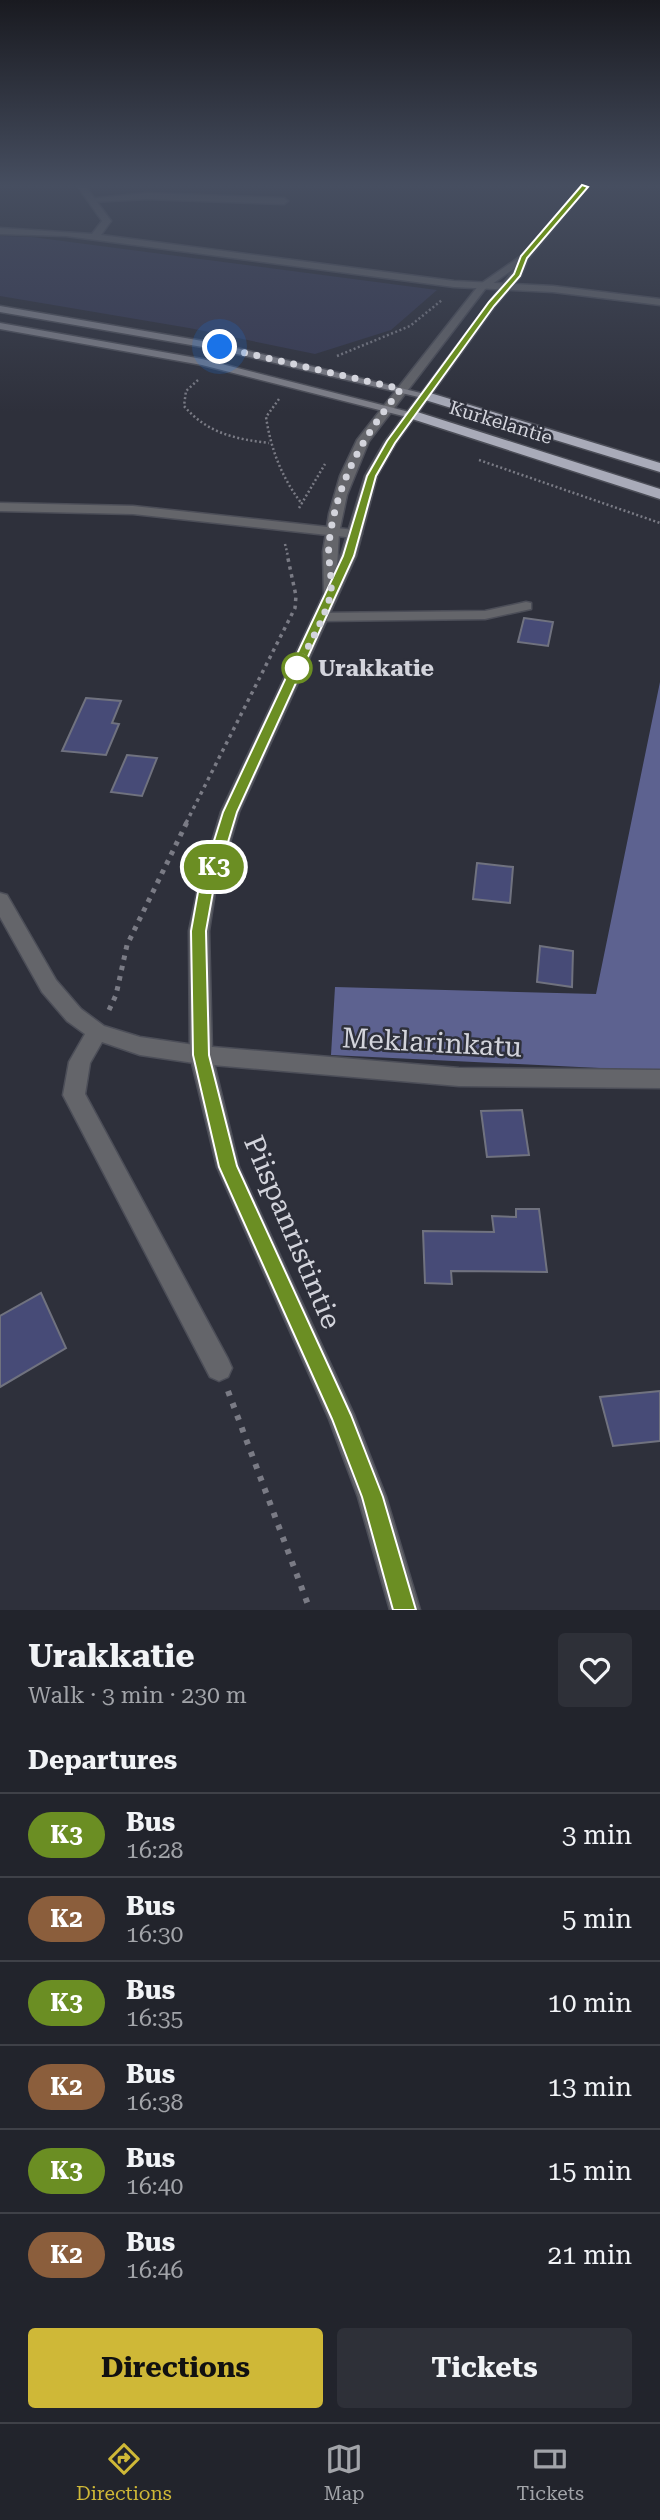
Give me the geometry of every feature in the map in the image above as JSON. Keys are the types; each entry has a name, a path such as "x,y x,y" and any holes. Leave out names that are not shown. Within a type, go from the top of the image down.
{"highway":[{"name":"Kurkelantie","path":"427,396 660,468"},
{"name":"Kurkelantie","path":"411,415 660,494"}],"main road":[{"name":"Kurkelantie","path":"0,309 220,347 427,396"},
{"name":"Kurkelantie","path":"0,326 202,362 411,415"}],"street":[{"path":"293,262 482,287 553,289 660,302"},
{"name":"Piispanristintie","path":"330,596 328,556 331,530 350,463 387,407 482,287 518,262"},
{"name":"Piispanristintie","path":"405,1610 372,1497 341,1415 228,1167 201,1055 197,968 199,931 206,892 230,812 349,556 372,476 411,415 518,274 522,262"},
{"path":"0,507 133,510 355,534"},
{"path":"321,617 485,615 526,606"},
{"path":"0,900 49,986 74,1015 97,1032 80,1062 74,1095 219,1368"},
{"name":"Meklarinkatu","path":"97,1032 163,1051 460,1077 660,1079"}],"path":[{"path":"187,377 199,379 186,391 184,406 191,416 208,429 228,438 269,443"},
{"path":"275,393 287,396"},
{"path":"279,399 266,417 269,443 289,489 302,504"},
{"path":"468,456 660,523"},
{"path":"97,1032 116,995 127,945 150,895 295,608 293,580 284,540 288,525 327,461"},
{"path":"219,1368 310,1610"}],"shaded area":[{"path":"0,262 224,262 437,290 391,330 315,354 189,328 0,296"},
{"path":"660,682 660,1071 331,1055 335,987 596,994"}],"building":[{"path":"524,618 553,622 548,646 518,642"},
{"path":"86,698 121,701 112,723 119,724 106,755 62,751"},
{"path":"127,755 157,758 142,796 111,792"},
{"path":"477,863 513,867 510,903 473,899"},
{"path":"540,946 573,951 572,987 537,982"},
{"path":"522,1110 529,1155 487,1157 481,1111"},
{"path":"516,1209 539,1209 547,1272 451,1271 452,1284 425,1283 423,1231 494,1232 492,1216 516,1217"},
{"path":"41,1293 66,1348 0,1387 0,1316"},
{"path":"660,1391 660,1441 613,1446 600,1397"}],"bus line":[{"name":"K3","path":"405,1610 372,1497 341,1415 228,1167 201,1055 197,968 199,931 206,892 230,812 349,556 372,476 390,443 427,396 491,304 518,274 522,262"}],"place":[{"name":"Urakkatie","path":"297,668"}],"route":[{"path":"220,347 401,389 373,424 350,463 331,530 328,556 330,596 293,676 297,668"}]}
